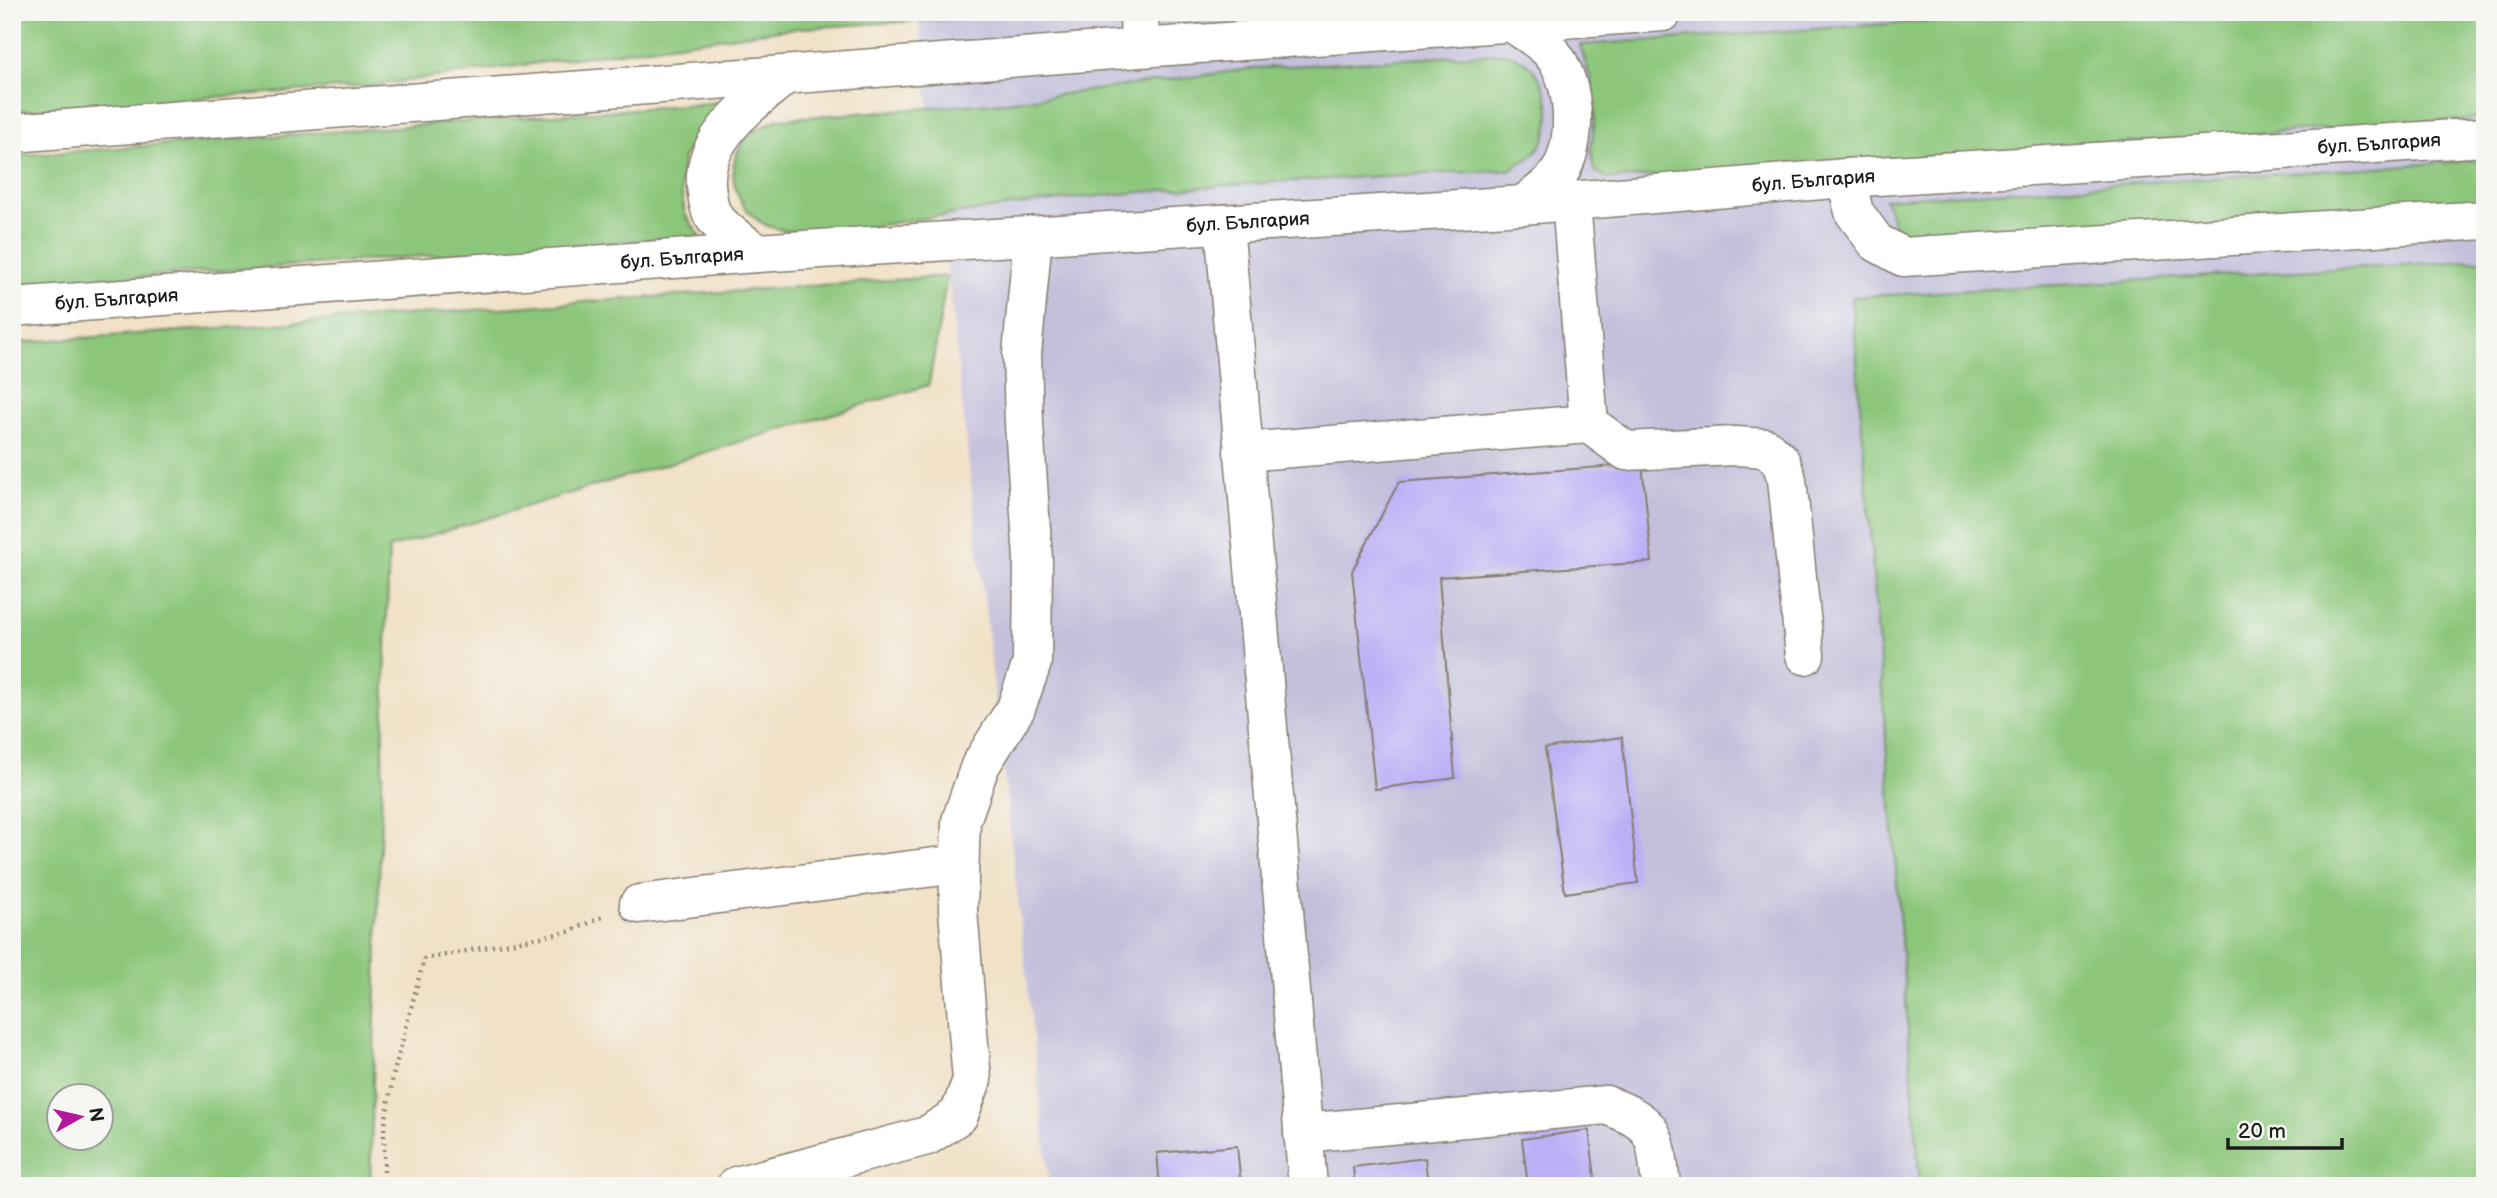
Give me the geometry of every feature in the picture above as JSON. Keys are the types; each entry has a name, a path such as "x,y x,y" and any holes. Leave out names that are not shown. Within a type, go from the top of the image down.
{"main road":[{"path":"12,133 784,76 1140,30 1511,22 1663,12"},
{"path":"1511,22 1548,48 1565,75 1572,107 1572,134 1562,169 1545,188 1523,205"},
{"path":"757,253 726,230 710,212 706,187 709,161 720,136 784,76"},
{"name":"бул. България","path":"12,307 757,253 1523,205 1846,178 2485,137"},
{"path":"1846,178 1854,212 1876,242 1903,257 2485,220"},
{"path":"1571,201 1589,424"},
{"path":"1224,224 1308,1186"},
{"path":"736,1186 927,1136 959,1115 972,1080 958,909 961,821 980,766 1016,708 1032,663 1033,559 1022,354 1033,236"},
{"path":"1243,452 1589,424 1626,451 1736,446 1766,448 1780,460 1787,479 1805,655"},
{"path":"639,904 960,864"},
{"path":"1303,1133 1606,1105 1634,1115 1650,1129 1657,1152 1661,1186"}],"path":[{"path":"384,1186 384,1130 393,1076 424,959 568,932 639,904"}],"shaded area":[{"path":"918,12 2485,12 2485,1186 1050,1186"}],"green space":[{"path":"12,12 1067,12 787,29 370,86 12,111"},
{"path":"2062,12 2485,12 2485,118 1608,179 1594,170 1591,147 1595,117 1591,80 1580,45"},
{"path":"1506,53 1528,64 1537,76 1547,98 1549,111 1546,135 1540,146 1530,157 1509,170 1271,182 1093,196 821,232 782,230 759,221 742,203 734,180 736,155 743,142 759,129 779,119 1005,102 1257,68"},
{"path":"725,102 683,157 681,189 685,214 700,236 12,286 12,156"},
{"path":"2485,160 2485,213 1929,245 1895,226 1885,199"},
{"path":"2485,260 2485,1186 1920,1186 1852,297"},
{"path":"947,276 929,385 389,548 370,1186 12,1186 12,343"}],"building":[{"path":"1642,464 1652,562 1439,577 1455,778 1375,789 1352,571 1399,482"},
{"path":"1622,737 1638,883 1565,893 1545,748"},
{"path":"1589,1130 1596,1186 1528,1186 1522,1139"},
{"path":"1237,1146 1241,1186 1160,1186 1157,1153"},
{"path":"1425,1158 1428,1186 1355,1186 1353,1167"}]}
